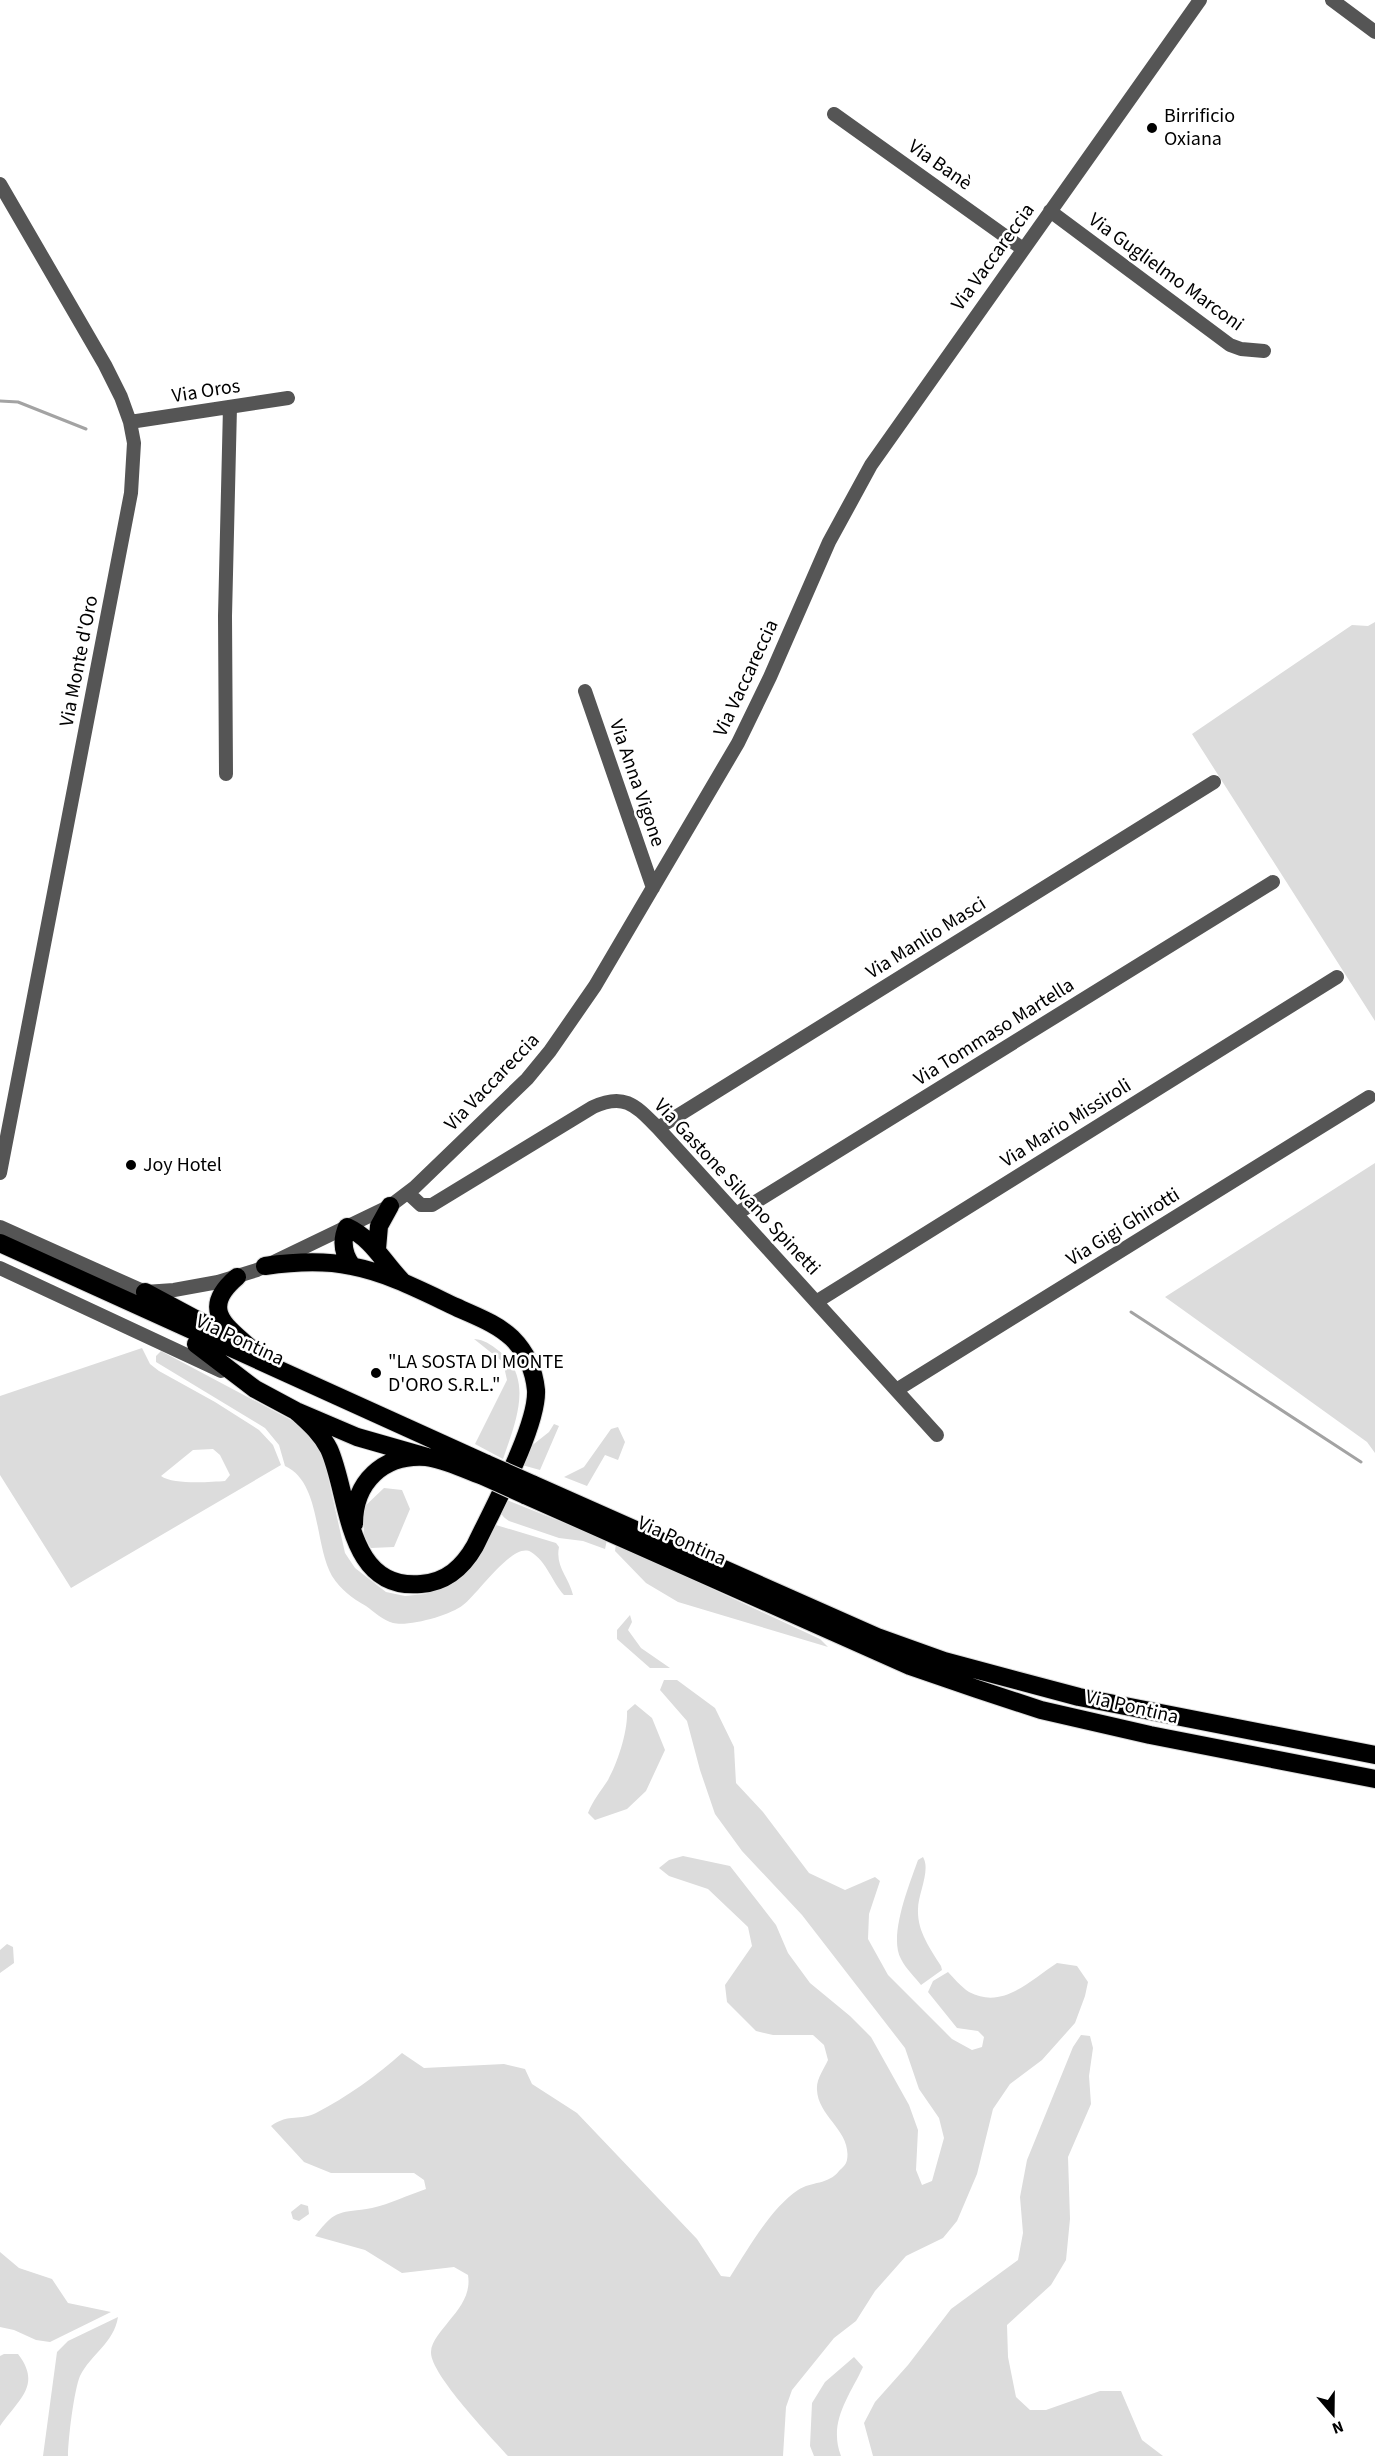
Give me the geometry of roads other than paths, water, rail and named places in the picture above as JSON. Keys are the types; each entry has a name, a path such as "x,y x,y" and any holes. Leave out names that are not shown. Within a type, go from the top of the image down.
{"highway":[{"path":"377,1249 379,1226 390,1206"},
{"path":"352,1266 343,1247 343,1237 347,1227 363,1236 377,1249 385,1264 404,1282"},
{"name":"Via Pontina","path":"0,1243 267,1364 485,1470 834,1634 910,1666 1041,1710 1150,1736 1375,1779"},
{"name":"Via Pontina","path":"0,1256 485,1470"},
{"path":"265,1266 311,1263 352,1266 404,1282 490,1323 512,1338 524,1353 532,1371 536,1390 535,1408 528,1431 475,1546 468,1558 454,1572 428,1584 397,1582 375,1568 363,1554 354,1537 328,1448 316,1430 296,1411"},
{"path":"237,1277 219,1297 218,1314 225,1324 267,1364"},
{"path":"145,1292 217,1330 267,1364"},
{"path":"196,1344 255,1389 296,1411 357,1437 427,1457 485,1470"},
{"path":"354,1537 357,1499 367,1480 393,1462 427,1457"},
{"name":"Via Pontina","path":"528,1490 876,1636 944,1661 1079,1697 1375,1755"}],"street":[{"name":"Via Vaccareccia","path":"145,1292 190,1287 237,1277 265,1266 390,1206 408,1193 519,1088 546,1056 595,986 752,716 826,549 866,473 892,433 1200,0"},
{"path":"1332,0 1375,32"},
{"name":"Via Banè","path":"834,114 1023,249"},
{"name":"Via Monte d'Oro","path":"0,184 105,365 130,422 134,451 131,493 0,1173"},
{"name":"Via Guglielmo Marconi","path":"1050,211 1230,345 1240,349 1264,351"},
{"name":"Via Oros","path":"130,422 288,398"},
{"path":"226,774 225,616 230,407"},
{"name":"Via Anna Vigone","path":"585,691 653,888"},
{"name":"Via Manlio Masci","path":"658,1128 1214,782"},
{"name":"Via Tommaso Martella","path":"736,1215 1273,882"},
{"name":"Via Mario Missiroli","path":"816,1302 1337,977"},
{"name":"Via Gigi Ghirotti","path":"898,1389 1370,1097"},
{"name":"Via Gastone Silvano Spinetti","path":"408,1193 421,1205 432,1205 593,1107 618,1100 633,1104 658,1128 898,1389 937,1435"},
{"path":"0,1227 145,1292"},
{"name":"Via Pontina","path":"0,1268 201,1360 255,1389"}],"waterway":[{"path":"0,401 18,402 86,429"},
{"path":"1131,1312 1361,1462"}],"place":[{"name":"Birrificio Oxiana","path":"1152,128"},
{"name":"Joy Hotel","path":"131,1165"},
{"name":"\"LA SOSTA DI MONTE D'ORO S.R.L.\"","path":"376,1373"}]}
